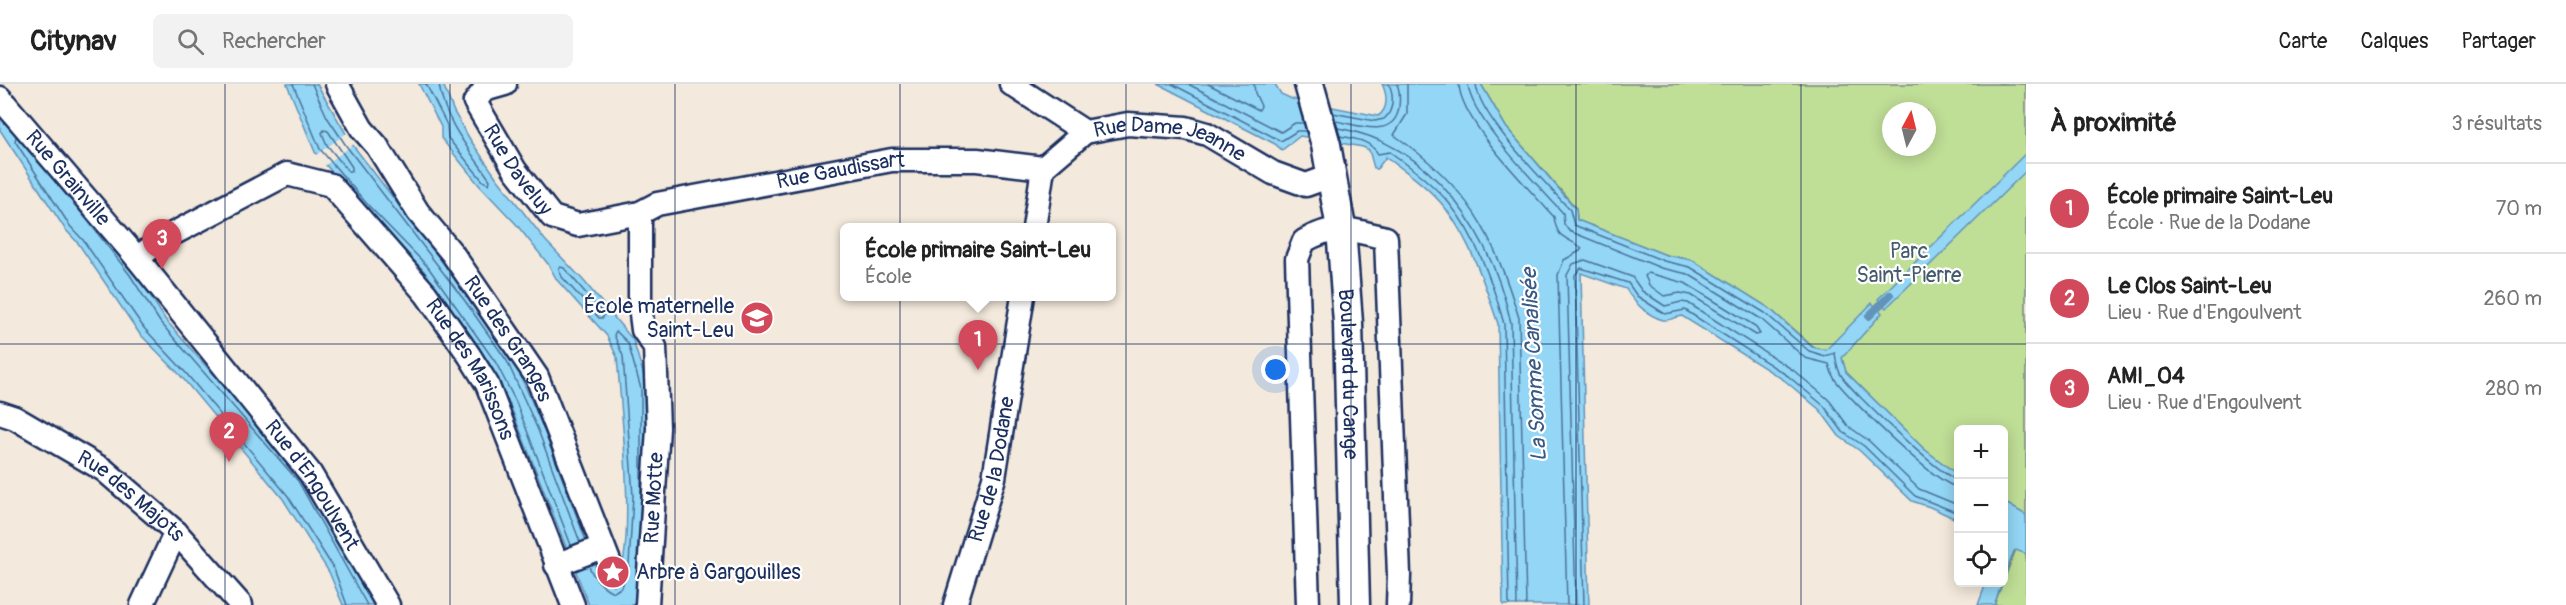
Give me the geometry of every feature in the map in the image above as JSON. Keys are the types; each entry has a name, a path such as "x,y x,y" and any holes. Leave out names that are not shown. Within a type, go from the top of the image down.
{"street":[{"name":"Rue des Granges","path":"337,84 362,129 377,146 418,212 452,253 537,377 612,569"},
{"name":"Rue Daveluy","path":"505,84 484,90 475,102 515,170 552,217 578,225 640,213"},
{"name":"Rue Dame Jeanne","path":"1011,84 1085,132 1128,124 1186,128 1207,134 1273,173 1306,185 1331,176"},
{"name":"Boulevard du Cange","path":"1312,94 1326,145 1341,228 1348,323 1355,605"},
{"name":"Rue Grainville","path":"0,99 137,258"},
{"path":"1035,223 1043,168 1085,132"},
{"name":"Rue Gaudissart","path":"640,213 657,204 892,160 977,160 1043,168"},
{"name":"Rue des Marissons","path":"137,258 163,239 287,174 331,185 426,294 487,384 573,605"},
{"name":"Rue Motte","path":"640,213 640,306 643,330 655,347 658,428 647,605"},
{"path":"1308,605 1297,259 1304,241 1323,231 1341,228 1386,238 1399,575 1398,605"},
{"name":"Rue d'Engoulvent","path":"137,258 310,473 388,605"},
{"name":"Rue de la Dodane","path":"955,605 994,478 1022,301"},
{"name":"Rue des Majots","path":"0,412 15,418 104,470 176,532 241,605"},
{"path":"142,605 176,532"},
{"path":"556,565 602,547"}],"green space":[{"name":"Parc Saint-Pierre","path":"1481,84 2026,84 2026,605 1994,605 2001,587 2008,587 2008,569 2016,549 2008,505 2008,425 1954,425 1954,472 1924,449 1846,372 1842,358 1812,346 1769,308 1692,260 1666,255 1577,220 1576,208 1506,127"}],"water":[{"path":"287,84 317,84 352,144 513,358 543,428 597,570 614,586 621,570 627,512 617,357 607,336 557,280 548,264 516,224 479,185 441,138 441,127 419,84 443,84 454,112 496,177 545,240 583,280 633,340 648,389 645,581 635,605 589,605 510,405 491,366 424,271 363,209 315,152"},
{"name":"La Somme Canalisée","path":"1158,84 1275,84 1281,94 1292,99 1378,116 1382,113 1386,101 1382,84 1481,84 1506,127 1576,209 1577,220 1666,255 1692,260 1769,308 1812,347 1826,350 1872,303 1882,313 1842,358 1846,372 1924,449 1954,472 1954,518 1912,501 1860,451 1839,436 1820,410 1784,380 1682,316 1665,320 1657,318 1642,308 1626,289 1581,273 1589,605 1503,605 1498,324 1463,235 1433,194 1386,157 1377,169 1374,168 1369,150 1363,147 1300,136 1282,150 1275,144"},
{"path":"0,107 135,271 165,319 303,478 374,605 343,605 329,572 283,499 180,375 139,333 78,243 65,229 0,130"},
{"path":"2026,153 2026,171 1886,308 1878,299"},
{"path":"2008,504 2026,515 2026,554 2014,551 2008,568"},
{"path":"1985,587 2001,587 1994,605 1978,605"}],"pier":[{"path":"347,133 354,144 324,166 316,155"}],"waterway":[{"path":"1869,316 1890,295"}],"place":[{"name":"AMI_04","path":"162,269"},
{"name":"École maternelle Saint-Leu","path":"757,318"},
{"name":"École primaire Saint-Leu","path":"978,370"},
{"name":"Le Clos Saint-Leu","path":"229,462"},
{"name":"Arbre à Gargouilles","path":"613,572"}]}
